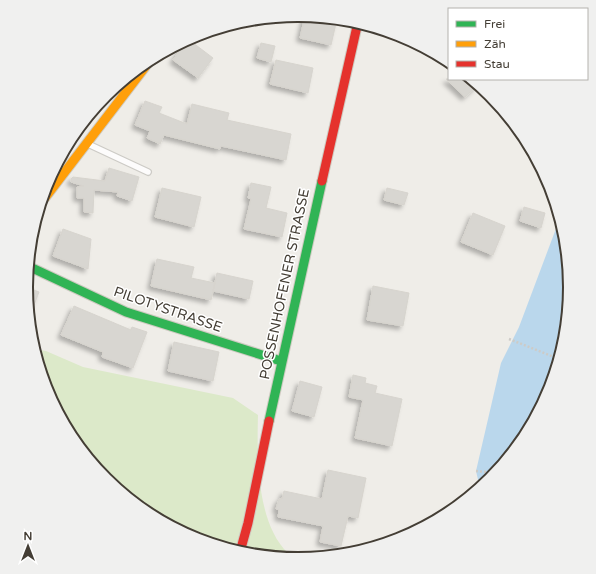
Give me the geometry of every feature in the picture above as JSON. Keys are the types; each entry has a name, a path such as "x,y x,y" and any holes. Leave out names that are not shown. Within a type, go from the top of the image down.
{"main road":[{"name":"POSSENHOFENER STRASSE","path":"242,546 248,523 281,361 357,29"},
{"path":"52,188 138,77"},
{"name":"PILOTYSTRASSE","path":"34,269 126,312 281,361"}],"lane":[{"path":"86,143 148,172"}],"path":[{"path":"509,339 554,357"},
{"path":"476,471 487,472"}],"green space":[{"path":"41,350 83,367 233,398 258,415 258,449 261,488 264,507 277,540 287,551 246,547 213,538 181,525 165,516 123,486 99,462 78,434 60,404 47,372"}],"water":[{"path":"556,228 561,252 563,287 561,322 554,356 543,388 527,420 497,462 478,481 476,471 501,363 519,327"}],"building":[{"path":"304,22 336,24 331,45 300,38"},
{"path":"194,43 213,58 198,78 173,60 181,49"},
{"path":"261,43 275,46 271,62 257,58"},
{"path":"276,60 313,68 308,93 270,84"},
{"path":"446,79 463,80 473,88 465,97"},
{"path":"145,101 162,107 159,113 187,124 192,104 229,113 227,120 291,134 286,160 221,146 220,149 164,135 160,144 147,138 150,131 135,125"},
{"path":"109,168 139,177 132,201 117,196 118,192 94,190 93,213 84,212 84,198 77,198 77,187 84,186 71,182 71,179 73,177 105,181"},
{"path":"251,183 271,187 266,208 287,213 282,237 244,229 251,199 248,198"},
{"path":"162,188 201,197 194,227 155,217"},
{"path":"387,188 408,193 404,205 384,200"},
{"path":"524,207 545,213 541,228 520,221"},
{"path":"473,213 505,226 493,255 461,242"},
{"path":"63,229 91,239 88,269 53,256"},
{"path":"157,259 194,267 191,278 215,283 211,300 151,286"},
{"path":"217,273 253,281 249,299 213,291"},
{"path":"373,286 409,293 403,326 367,320"},
{"path":"33,290 39,292 34,305"},
{"path":"74,306 131,330 132,327 147,332 133,368 102,357 103,352 61,335"},
{"path":"174,342 219,352 213,381 168,371"},
{"path":"353,375 366,378 365,383 377,386 375,393 402,399 392,446 355,438 363,400 349,397"},
{"path":"300,381 322,387 314,417 292,411"},
{"path":"328,470 366,478 358,518 348,516 341,546 320,542 323,526 278,517 279,510 276,509 279,499 282,499 284,491 322,499"}],"traffic: fast":[{"path":"269,421 322,181"},
{"path":"34,269 126,312 281,361"}],"traffic: slow":[{"path":"52,189 138,76"}],"traffic: jam":[{"path":"322,181 357,29"},
{"path":"242,546 248,523 269,421"}]}
